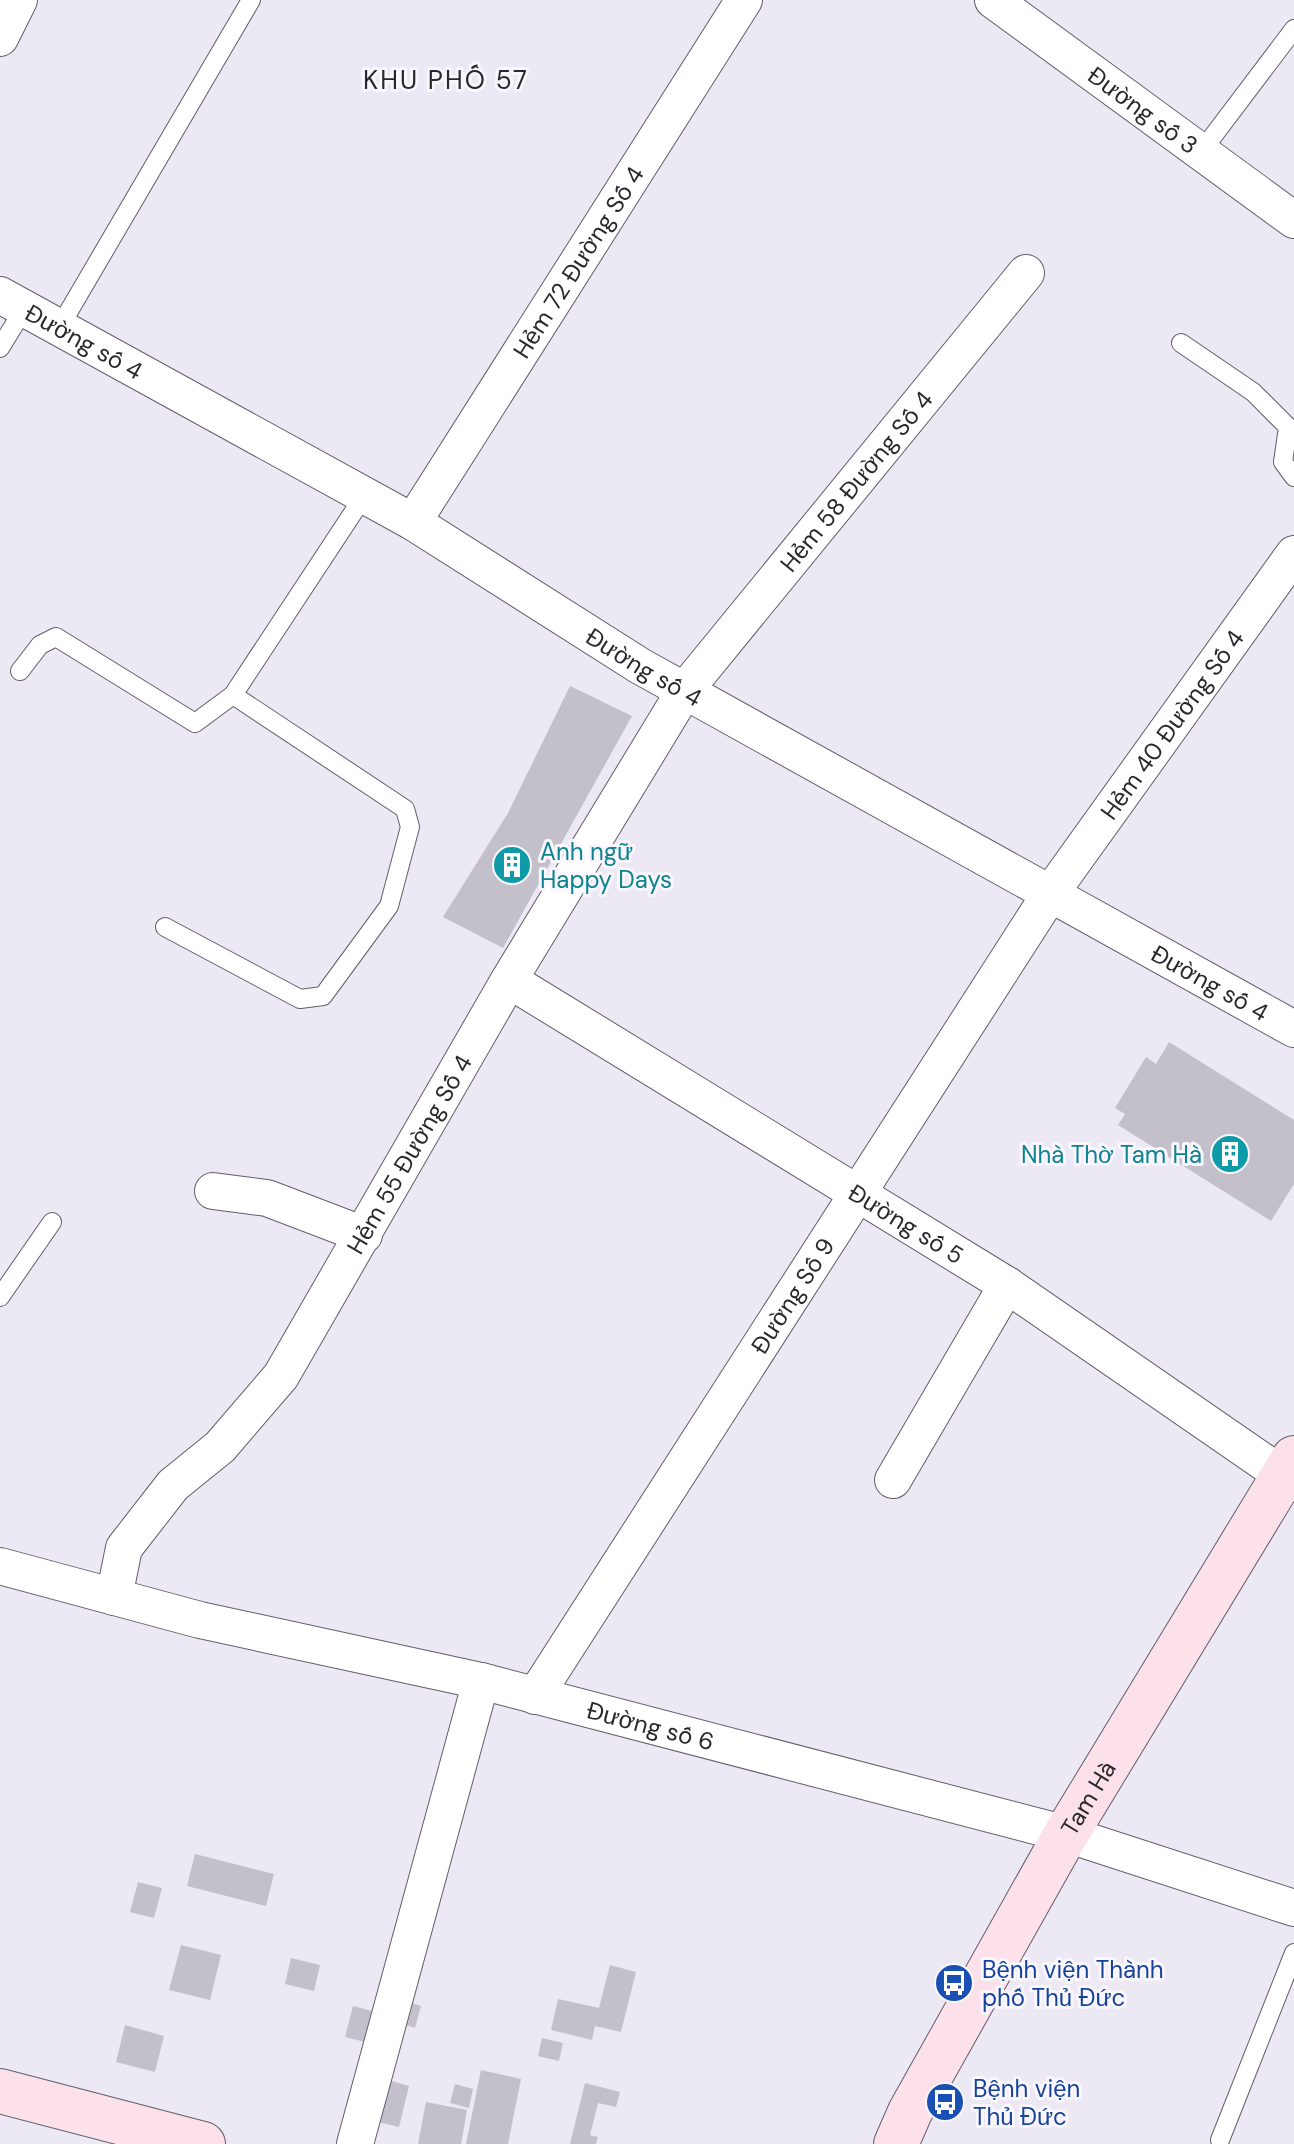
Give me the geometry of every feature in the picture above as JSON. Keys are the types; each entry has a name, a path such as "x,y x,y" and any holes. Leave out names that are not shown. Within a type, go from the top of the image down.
{"street":[{"path":"0,38 19,0"},
{"name":"Hẻm 72 Đường Số 4","path":"413,522 744,0"},
{"name":"Đường số 3","path":"993,0 1294,220"},
{"name":"Hẻm 58 Đường Số 4","path":"685,690 1026,273"},
{"name":"Đường số 4","path":"12,302 413,522 640,666 1294,1029"},
{"name":"Hẻm 40 Đường Số 4","path":"1050,894 1294,554"},
{"name":"Hẻm 55 Đường Số 4","path":"114,1597 124,1548 173,1485 220,1447 281,1376 509,980 685,690"},
{"name":"Đường Số 9","path":"535,1696 1050,894"},
{"name":"Đường số 5","path":"509,980 858,1191 1007,1285 1290,1472"},
{"path":"213,1191 267,1198 364,1235"},
{"path":"893,1480 1007,1285"},
{"name":"Tam Hà","path":"896,2144 910,2112 1066,1834 1290,1472"},
{"name":"Đường số 6","path":"0,1566 200,1620 481,1681 1066,1834 1294,1908"},
{"path":"355,2144 481,1681"},
{"path":"0,2091 178,2141"}],"lane":[{"path":"59,328 251,0"},
{"path":"1201,152 1294,29"},
{"path":"0,348 12,302"},
{"path":"1181,343 1253,392 1288,427 1283,462 1294,477"},
{"path":"20,671 40,645 56,637 195,723 233,695 364,496"},
{"path":"165,927 300,999 323,996 389,906 410,827 405,809 233,695"},
{"path":"0,1297 7,1269 52,1222"},
{"path":"1220,2140 1294,1953"}],"building":[{"name":"Anh ngữ Happy Days","path":"570,686 632,716 503,948 443,917 508,813"},
{"name":"Nhà Thờ Tam Hà","path":"1169,1042 1294,1120 1294,1184 1271,1221 1118,1125 1125,1114 1115,1108 1146,1057 1156,1064"},
{"path":"195,1854 274,1874 266,1906 187,1886"},
{"path":"138,1882 162,1888 154,1918 130,1912"},
{"path":"181,1945 221,1955 210,2000 169,1990"},
{"path":"291,1958 320,1965 314,1991 285,1984"},
{"path":"610,1965 636,1972 621,2032 595,2026 592,2040 551,2030 558,1999 599,2008"},
{"path":"405,2001 421,2006 415,2028 399,2023"},
{"path":"353,2006 376,2012 369,2043 345,2037"},
{"path":"125,2025 164,2036 155,2072 116,2062"},
{"path":"542,2038 563,2043 559,2061 538,2056"},
{"path":"481,2070 521,2079 508,2144 466,2144"},
{"path":"388,2080 409,2086 399,2127 378,2122"},
{"path":"585,2083 620,2092 616,2107 598,2103 590,2135 598,2137 596,2144 570,2144"},
{"path":"455,2084 473,2089 469,2108 450,2103"},
{"path":"426,2102 467,2110 461,2144 418,2144"}],"place":[{"name":"Anh ngữ Happy Days","path":"512,865"},
{"name":"Nhà Thờ Tam Hà","path":"1230,1154"},
{"name":"Bệnh viện Thành phố Thủ Đức","path":"954,1983"},
{"name":"Bệnh viện Thủ Đức","path":"945,2102"}],"district":[{"name":"KHU PHỐ 57","path":"446,80"}]}
